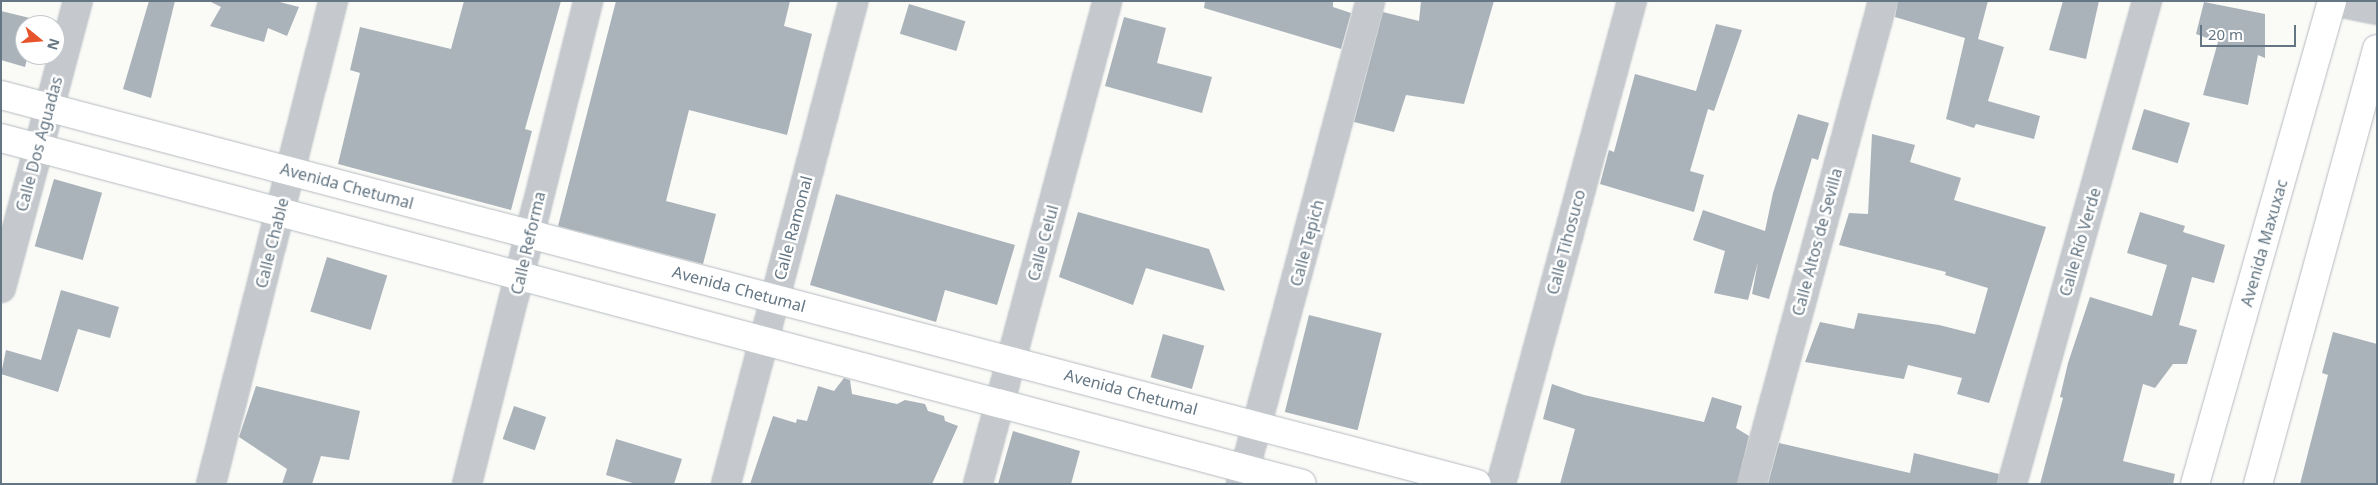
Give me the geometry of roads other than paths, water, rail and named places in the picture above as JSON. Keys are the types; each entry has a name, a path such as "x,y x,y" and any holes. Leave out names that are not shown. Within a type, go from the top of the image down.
{"main road":[{"name":"Avenida Maxuxac","path":"2195,484 2332,1"},
{"path":"2258,484 2377,49"},
{"name":"Avenida Chetumal","path":"1,95 1477,484"},
{"path":"1,138 998,403 1243,476 1302,484"}],"street":[{"name":"Calle Dos Aguadas","path":"1,288 78,1"},
{"name":"Calle Chable","path":"212,484 281,212 289,170 333,1"},
{"name":"Calle Reforma","path":"467,484 521,276 528,234 588,1"},
{"name":"Calle Ramonal","path":"726,484 854,1"},
{"name":"Calle Celul","path":"978,484 998,403 1012,361 1107,1"},
{"name":"Calle Tepich","path":"1243,476 1258,426 1370,1"},
{"name":"Calle Tihosuco","path":"1501,484 1632,1"},
{"name":"Calle Altos de Sevilla","path":"1752,484 1883,1"},
{"name":"Calle Río Verde","path":"2012,484 2147,1"},
{"path":"2332,1 2377,10"}]}
